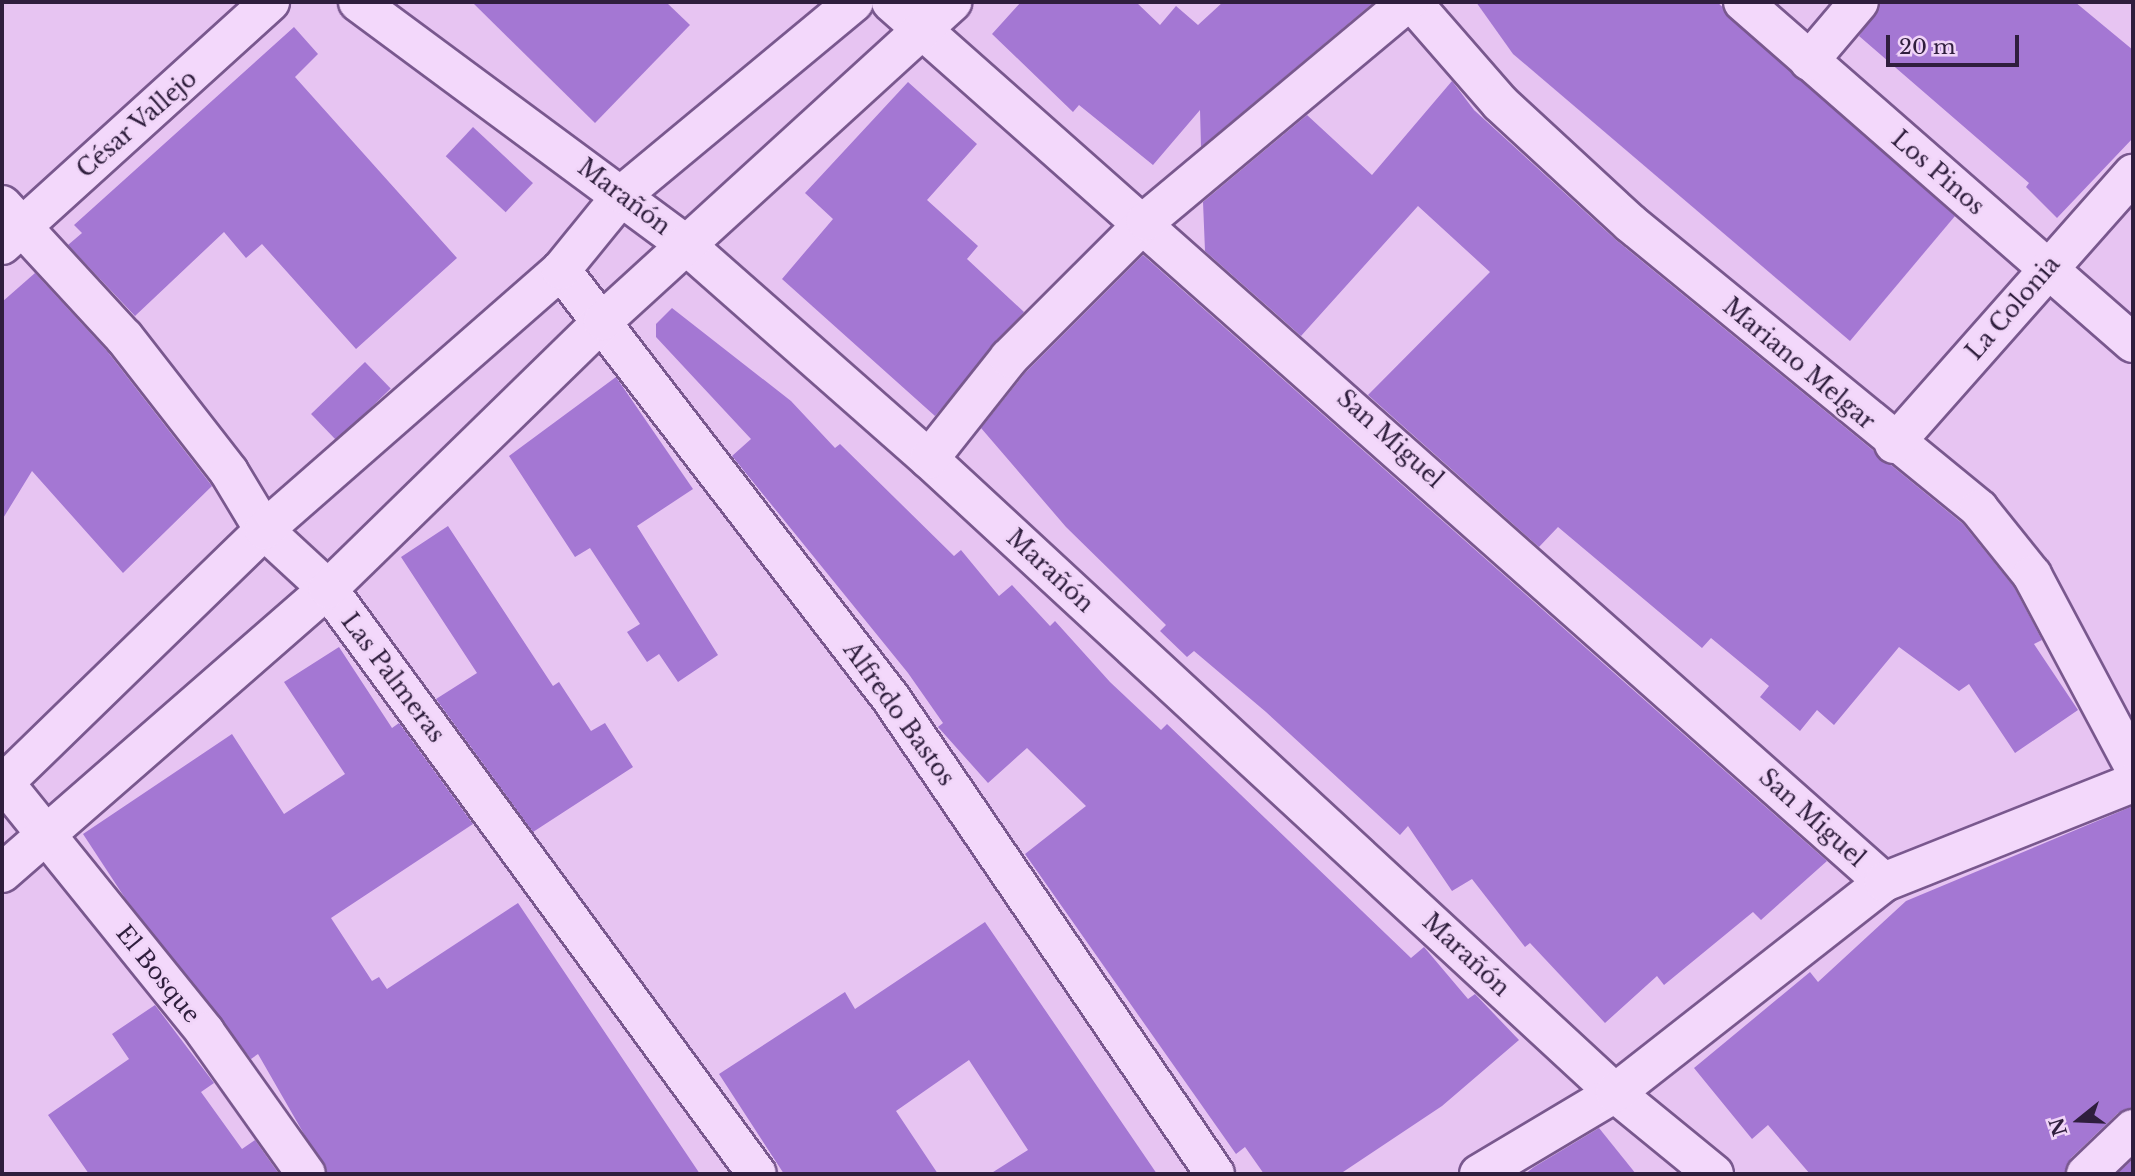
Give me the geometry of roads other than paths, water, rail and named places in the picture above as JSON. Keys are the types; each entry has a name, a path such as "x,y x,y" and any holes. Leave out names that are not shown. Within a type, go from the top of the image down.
{"street":[{"name":"César Vallejo","path":"8,225 270,2"},
{"name":"Marañón","path":"358,2 623,194 685,244 929,459 1615,1093 1714,1174"},
{"path":"3,783 264,530 561,270 623,194 854,2"},
{"name":"San Miguel","path":"891,2 1146,221 1884,882"},
{"path":"2,873 44,832 328,589 603,321 952,2"},
{"path":"929,459 1009,358 1146,221 1410,2"},
{"name":"Mariano Melgar","path":"1410,2 1500,103 1630,223 1894,444 1979,509 2032,575 2133,765"},
{"name":"Los Pinos","path":"1743,2 2133,343"},
{"path":"1809,61 1859,2"},
{"name":"La Colonia","path":"1894,444 2047,267 2133,174"},
{"name":"Las Palmeras","path":"8,225 124,337 229,472 264,530 328,589 757,1174"},
{"name":"Alfredo Bastos","path":"561,270 603,321 890,697 1215,1174"},
{"name":"El Bosque","path":"3,783 205,1032 306,1174"},
{"path":"1479,1174 1615,1093 1884,882 2133,783"},
{"path":"2086,1174 2133,1129"}]}
